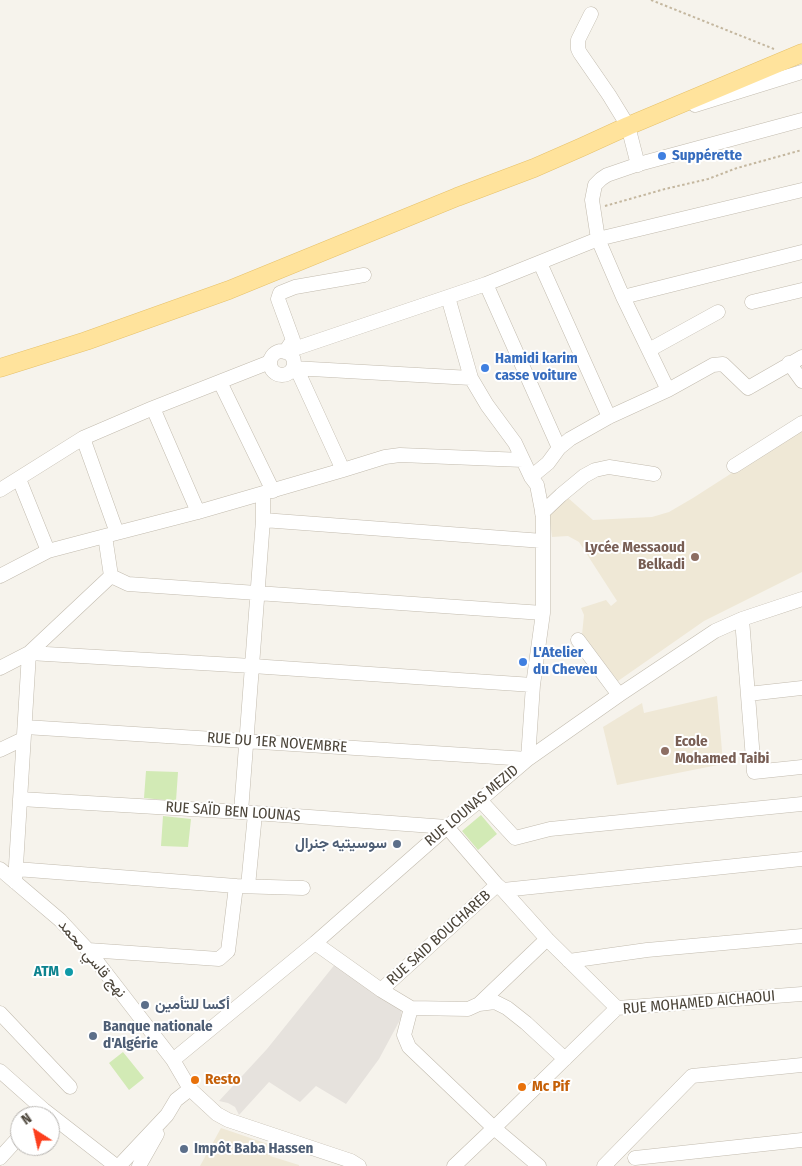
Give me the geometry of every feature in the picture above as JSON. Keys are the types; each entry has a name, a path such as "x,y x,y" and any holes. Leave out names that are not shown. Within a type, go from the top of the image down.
{"main road":[{"path":"0,368 86,341 229,290 534,168 628,126 802,53"}],"street":[{"path":"590,14 578,40 578,49 628,126 638,165"},
{"path":"628,126 802,72"},
{"path":"668,390 623,297 598,239 592,200 595,186 606,175 802,120"},
{"path":"0,490 84,438 153,408 270,362 277,353 285,352 486,284 598,239 802,190"},
{"path":"623,297 802,252"},
{"path":"540,263 609,417"},
{"path":"285,352 293,340 278,299 280,293 295,287 364,276"},
{"path":"486,284 559,448"},
{"path":"752,302 802,290"},
{"path":"448,297 472,378 487,405 515,443 531,477 537,485 542,513 543,612 533,685 528,759"},
{"path":"649,350 718,312"},
{"path":"270,362 276,374 285,375 289,373 292,369 292,358 285,352"},
{"path":"531,477 548,463 559,448 570,439 609,417 668,390 713,364 723,364 748,388 802,357"},
{"path":"789,363 802,382"},
{"path":"292,369 472,378"},
{"path":"292,369 300,376 343,470"},
{"path":"88,950 219,958 228,951 242,886 248,813 246,741 263,520 268,492 220,382"},
{"path":"153,408 198,512"},
{"path":"734,466 802,423"},
{"path":"0,668 29,653 111,576 111,535 84,438"},
{"path":"0,576 48,551 198,512 385,457 400,455 523,460"},
{"path":"542,513 584,476 595,470 609,467 654,474"},
{"path":"19,479 48,551"},
{"path":"263,520 543,541"},
{"path":"111,576 128,584 543,612"},
{"name":"RUE LOUNAS MEZID","path":"173,1060 315,943 446,827 528,759 715,630 742,618 802,599"},
{"path":"742,618 754,772 802,767"},
{"path":"578,640 619,695"},
{"path":"29,653 533,685"},
{"path":"29,653 15,876 303,888"},
{"path":"748,694 802,688"},
{"path":"0,750 24,733"},
{"name":"RUE DU 1ER NOVEMBRE","path":"24,733 246,741 528,759"},
{"name":"RUE SAÏD BEN LOUNAS","path":"20,799 446,827"},
{"path":"480,800 515,838 550,829 802,804"},
{"path":"446,827 547,939 617,1008"},
{"path":"500,887 802,859"},
{"name":"نهج قاسي محمد","path":"0,869 15,876 88,950 173,1060 190,1089 217,1114 228,1120 346,1158 359,1166"},
{"name":"RUE SAID BOUCHAREB","path":"381,990 500,887"},
{"path":"569,961 657,949 802,936"},
{"path":"479,1004 547,939"},
{"path":"315,943 381,990 411,1008 468,1009 479,1004 496,1002 526,1023 565,1059"},
{"name":"RUE MOHAMED AICHAOUI","path":"454,1166 617,1008 802,994"},
{"path":"411,1008 404,1035 409,1047 494,1128 539,1166"},
{"path":"0,1013 70,1087"},
{"path":"604,1166 692,1076 802,1066"},
{"path":"0,1071 34,1106"},
{"path":"139,1166 176,1100 190,1089"},
{"path":"60,1126 117,1166 167,1115"},
{"path":"624,1147 640,1162 802,1140"},
{"path":"0,1158 10,1147"}],"path":[{"path":"651,0 774,49 781,61"},
{"path":"593,210 665,189 708,179 737,168 802,150"}],"shaded area":[{"name":"Lycée Messaoud Belkadi","path":"802,428 802,572 704,621 618,681 582,635 584,615 581,608 606,600 611,606 617,601 579,542 568,536 552,537 550,513 567,497 593,520 652,517 669,512"},
{"name":"Ecole Mohamed Taibi","path":"717,696 723,764 617,785 603,727 642,703 644,713"},
{"path":"336,963 402,1008 401,1018 379,1059 346,1104 316,1086 300,1102 269,1082 239,1115 235,1107 219,1101 267,1049"},
{"path":"221,1128 274,1146 270,1156 299,1166 200,1166"}],"green space":[{"path":"146,771 178,772 176,801 144,798"},
{"path":"481,815 497,834 478,850 462,831"},
{"path":"163,816 191,819 188,847 161,846"},
{"path":"123,1052 144,1078 129,1090 109,1063"}],"place":[{"name":"Suppérette","path":"662,156"},
{"name":"Hamidi karim casse voiture","path":"485,368"},
{"name":"Lycée Messaoud Belkadi","path":"695,557"},
{"name":"L'Atelier du Cheveu","path":"523,662"},
{"name":"Ecole Mohamed Taibi","path":"665,751"},
{"name":"سوسيتيه جنرال","path":"397,844"},
{"name":"ATM","path":"69,972"},
{"name":"أكسا للتأمين","path":"145,1005"},
{"name":"Banque nationale d'Algérie","path":"93,1036"},
{"name":"Resto","path":"195,1080"},
{"name":"Mc Pif","path":"522,1087"},
{"name":"Impôt Baba Hassen","path":"184,1149"}]}
